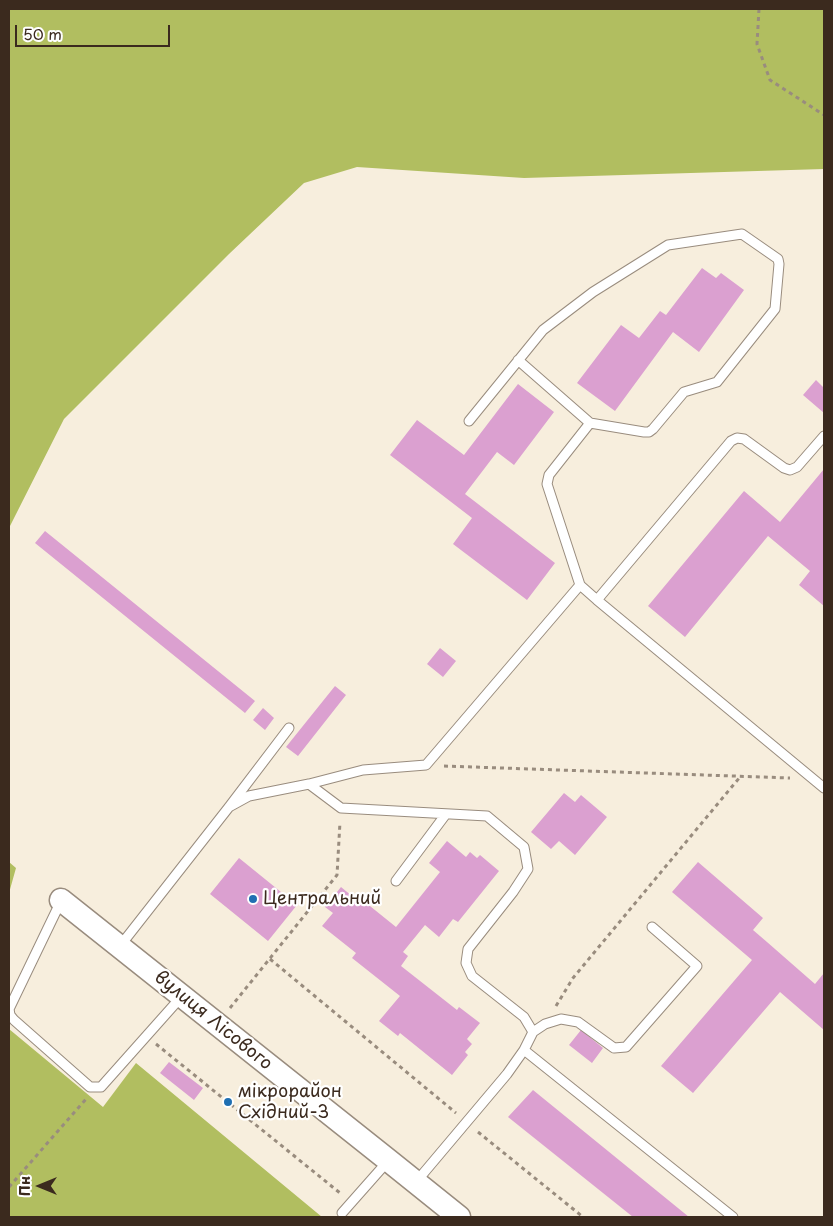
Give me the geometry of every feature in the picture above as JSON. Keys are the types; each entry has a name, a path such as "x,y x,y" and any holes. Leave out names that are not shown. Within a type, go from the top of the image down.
{"street":[{"name":"вулиця Лісового","path":"61,900 459,1217"}],"lane":[{"path":"469,421 540,332 576,304 668,245 742,234 778,259 775,309 717,382 684,392 649,432 590,423 518,360"},
{"path":"590,423 547,480 580,584 824,788"},
{"path":"597,600 732,441 737,438 744,439 784,468 790,470 824,436"},
{"path":"229,807 249,796 309,784 363,770 426,766 580,584"},
{"path":"120,946 289,728"},
{"path":"309,784 341,808 487,816 524,847 528,869 513,892 468,949 466,963 472,976 524,1017 533,1032"},
{"path":"396,881 446,814"},
{"path":"61,900 9,1009 10,1015 90,1087 101,1087 182,996"},
{"path":"416,1182 507,1074 524,1050 533,1032 545,1024 561,1019 578,1022 614,1048 626,1047 697,966 652,927"},
{"path":"524,1050 733,1217"},
{"path":"342,1213 388,1160"}],"path":[{"path":"759,9 757,44 770,80 824,115"},
{"path":"426,766 813,779"},
{"path":"545,1024 573,978 740,776"},
{"path":"217,1024 337,875 341,808"},
{"path":"270,959 583,1217"},
{"path":"146,1036 351,1202"},
{"path":"9,1187 96,1088"}],"green space":[{"path":"9,9 824,9 824,169 524,178 357,167 304,183 229,254 64,419 9,528"},
{"path":"9,862 16,868 9,893"},
{"path":"9,1029 103,1107 136,1063 322,1217 9,1217"}],"building":[{"path":"702,268 716,278 721,273 744,290 699,352 673,332 615,411 577,383 621,325 639,338 660,311 666,315"},
{"path":"816,380 824,388 824,413 803,395"},
{"path":"518,384 554,412 514,465 497,452 465,494 555,563 527,600 453,544 472,518 390,455 417,420 464,455"},
{"path":"824,469 824,606 799,585 810,571 768,536 685,637 648,606 744,491 780,522"},
{"path":"45,531 255,701 245,713 35,543"},
{"path":"440,648 456,661 443,677 427,664"},
{"path":"335,686 346,695 298,756 286,747"},
{"path":"263,708 274,718 265,730 253,720"},
{"path":"564,793 575,802 581,795 607,817 575,855 559,841 551,849 531,832"},
{"path":"447,841 466,857 470,852 477,858 480,855 499,871 458,922 453,919 439,937 425,925 403,952 408,956 401,966 457,1010 459,1007 480,1023 467,1039 472,1044 465,1052 468,1055 452,1075 400,1033 398,1036 379,1021 400,996 352,958 356,953 322,926 333,913 325,907 341,887 358,901 360,898 396,927 440,872 429,863"},
{"name":"Центральний","path":"239,858 297,905 268,941 210,894"},
{"path":"698,862 763,918 753,930 815,984 824,973 824,1030 780,992 693,1093 661,1066 752,960 672,892"},
{"path":"581,1030 603,1048 592,1063 569,1045"},
{"path":"169,1062 203,1088 194,1100 160,1073"},
{"path":"533,1090 689,1217 633,1217 508,1117"}],"place":[{"name":"Центральний","path":"253,899"},
{"name":"мікрорайон Східний-3","path":"228,1102"}]}
